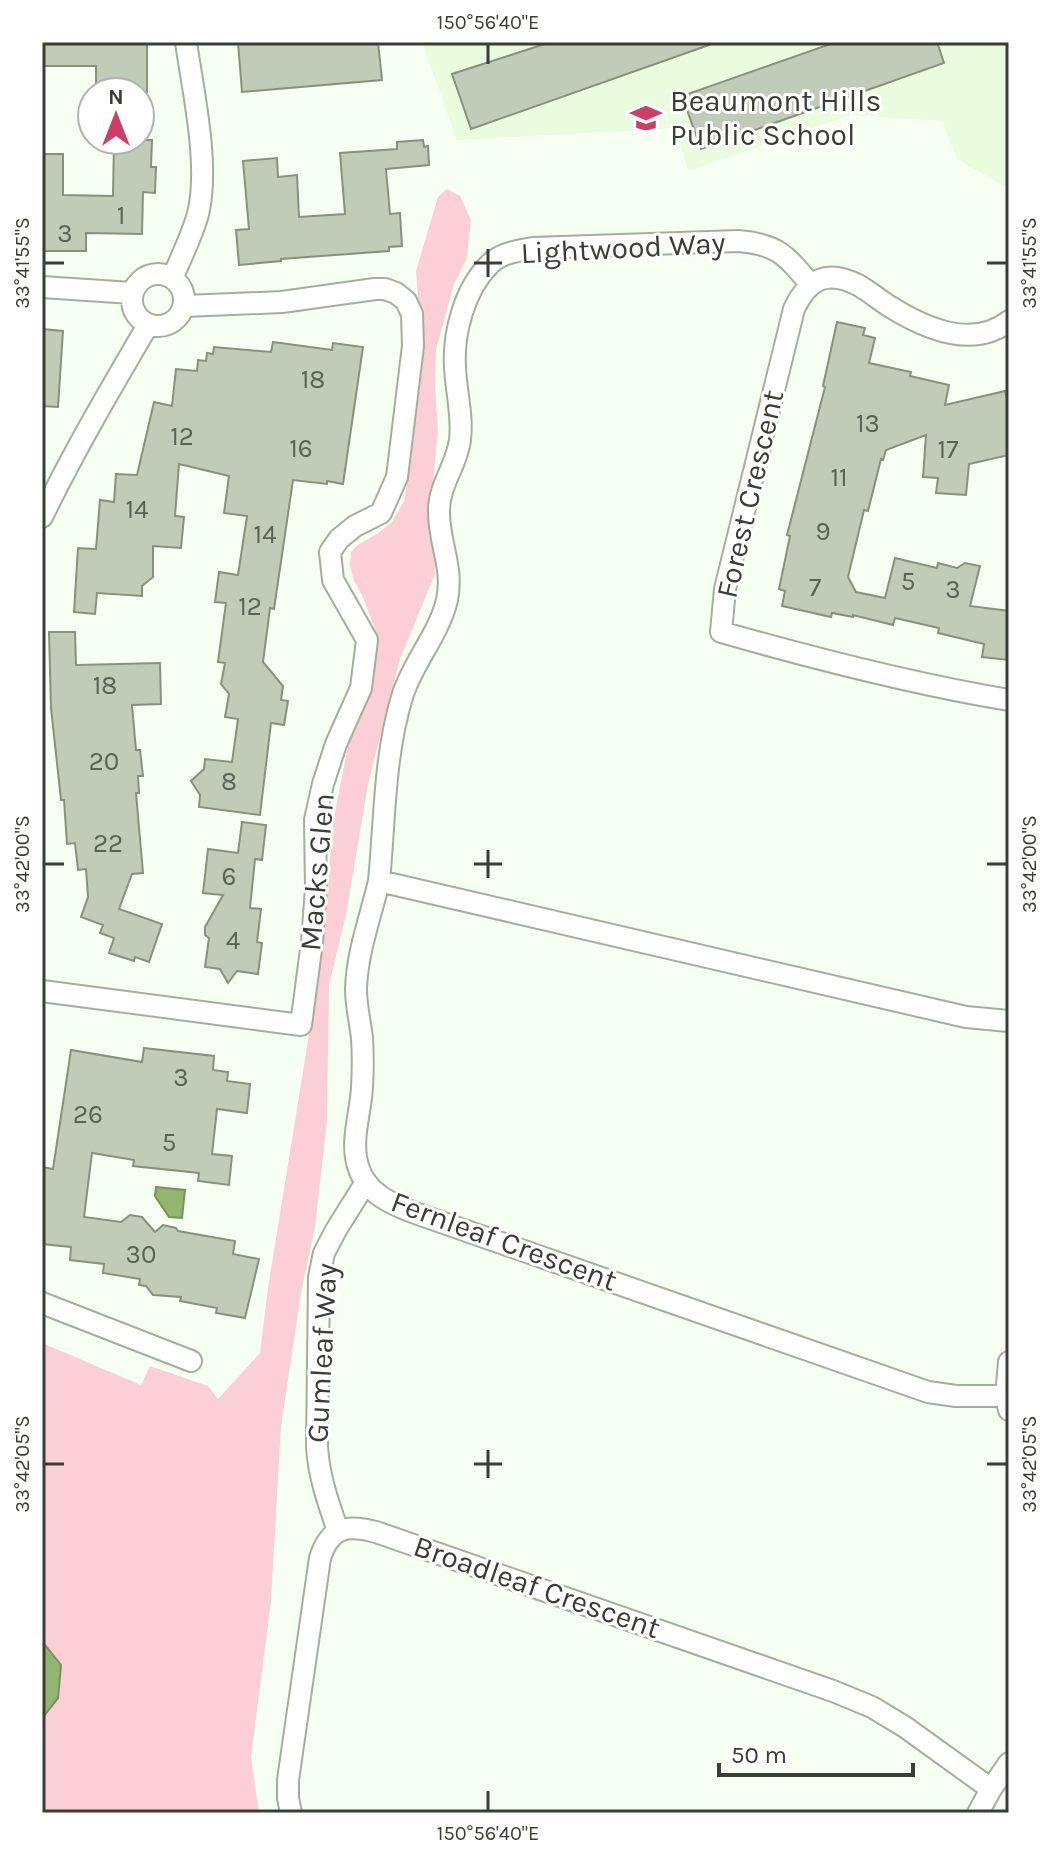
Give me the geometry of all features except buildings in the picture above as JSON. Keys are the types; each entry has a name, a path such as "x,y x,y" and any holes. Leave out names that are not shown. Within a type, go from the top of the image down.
{"street":[{"path":"173,277 198,215 202,190 199,135 186,42"},
{"name":"Lightwood Way","path":"379,881 385,796 396,725 407,684 439,622 448,592 449,567 439,511 440,494 456,458 459,443 461,421 454,365 457,334 475,284 489,264 508,253 533,248 738,241 759,243 777,250 793,263 810,284"},
{"path":"164,274 179,283 185,306 174,322 157,327 148,325 133,309 132,293 148,275 164,274"},
{"path":"810,284 824,278 857,284 889,306 941,332 982,334 1009,321"},
{"name":"Forest Crescent","path":"810,284 794,309 725,589 721,632 961,692 1009,700"},
{"path":"42,287 132,293"},
{"name":"Macks Glen","path":"42,991 301,1025 316,888 315,820 336,744 361,688 367,640 333,580 330,552 339,539 355,526 381,513 397,477 413,346 412,314 406,301 385,289 282,302 185,306"},
{"path":"42,517 66,467 148,325"},
{"path":"379,881 966,1017 1009,1021"},
{"name":"Fernleaf Crescent","path":"379,881 358,968 356,991 363,1064 355,1152 358,1168 379,1195 395,1205 928,1392 1008,1403"},
{"name":"Gumleaf Way","path":"338,1531 318,1469 319,1277 324,1253 366,1182"},
{"path":"42,1303 191,1361"},
{"path":"1008,1403 1009,1362"},
{"name":"Broadleaf Crescent","path":"338,1531 348,1527 376,1532 833,1691 872,1707 905,1727 991,1789"},
{"path":"291,1813 288,1780 320,1558 330,1537 338,1531"},
{"path":"978,1813 1009,1763"}],"shaded area":[{"name":"Beaumont Hills Public School","path":"422,42 1009,42 1009,189 957,159 942,121 851,115 688,171 675,128 457,140"},
{"path":"447,189 460,196 471,220 467,258 454,284 436,350 438,430 432,494 435,574 400,659 368,784 346,915 329,985 327,1121 315,1227 301,1293 281,1426 271,1601 251,1757 259,1813 42,1813 42,1343 141,1385 150,1366 208,1386 218,1399 260,1353 316,991 333,822 348,746 375,659 377,634 354,581 350,566 351,552 392,522 404,501 411,460 421,335 416,271 438,197"},
{"path":"156,1187 185,1190 182,1218 169,1217 155,1196"},
{"path":"42,1641 61,1665 58,1698 44,1716 42,1733"}],"place":[{"name":"Beaumont Hills Public School","path":"646,118"}]}
